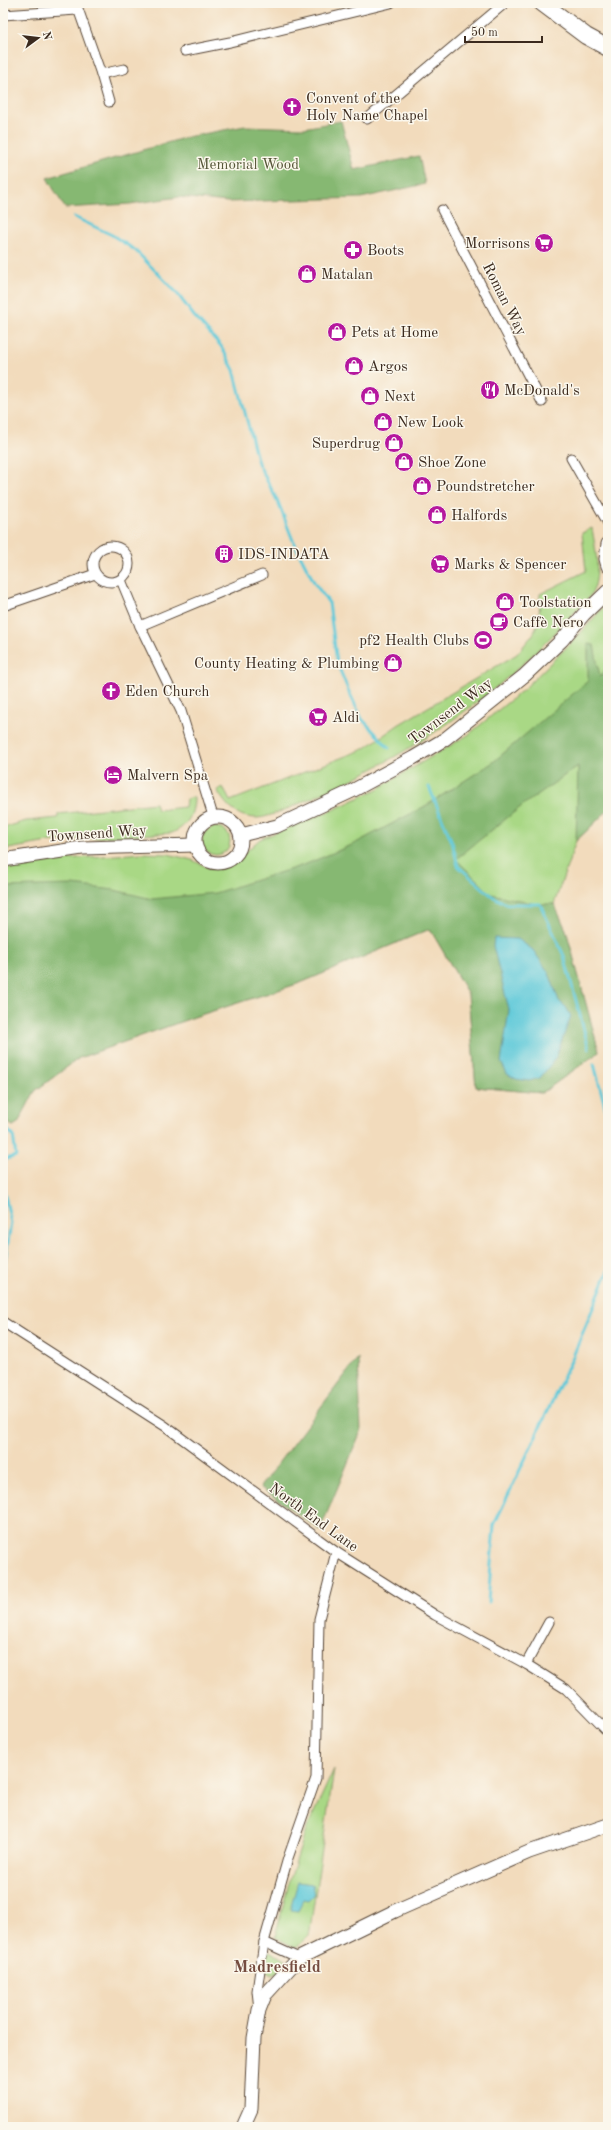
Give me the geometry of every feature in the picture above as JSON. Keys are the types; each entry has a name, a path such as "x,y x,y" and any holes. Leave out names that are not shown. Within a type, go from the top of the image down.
{"highway":[{"path":"542,3 586,36 608,48"}],"main road":[{"path":"608,544 606,559 608,566"},
{"name":"Townsend Way","path":"241,836 277,826 352,791 413,758 445,738 525,675 562,640 584,614 608,592"},
{"path":"213,816 229,819 236,825 241,836 238,851 227,862 217,864 206,861 197,853 194,840 197,828 202,822 213,816"},
{"name":"Townsend Way","path":"3,860 82,848 195,845"},
{"path":"243,2127 251,2108 254,2038 259,2010 265,1995 299,1958 481,1872 529,1852 608,1825"}],"street":[{"path":"185,51 230,42 391,3"},
{"path":"367,119 505,3"},
{"path":"3,15 76,7 101,74 109,102"},
{"path":"101,74 124,69"},
{"name":"Roman Way","path":"442,210 542,402"},
{"path":"571,458 608,523"},
{"path":"106,546 115,546 126,553 130,560 130,568 127,575 121,580 112,583 102,580 95,574 93,565 96,554 106,546"},
{"path":"3,606 95,574"},
{"path":"140,626 262,575"},
{"path":"121,580 140,626 181,711 213,816"},
{"name":"North End Lane","path":"3,1322 165,1426 336,1552 435,1615 526,1664 566,1689 608,1732"},
{"path":"259,2010 257,1991 264,1942 288,1858 316,1778 319,1619 336,1552"},
{"path":"526,1664 549,1622"},
{"path":"264,1942 299,1958"}],"green space":[{"name":"Memorial Wood","path":"341,121 354,170 419,156 425,184 361,198 228,202 179,197 130,204 65,208 47,178 187,137 245,126 304,128"},
{"path":"592,528 597,568 597,576 593,591 542,646 483,698 419,742 385,762 285,810 269,816 257,818 250,817 244,816 233,810 224,801 217,790 223,787 230,801 364,749 398,725 517,654 534,633 539,619 540,594 586,571 582,533"},
{"path":"608,602 608,810 576,841 554,904 566,930 599,1052 542,1093 476,1087 468,994 430,929 300,983 197,1016 79,1058 35,1091 13,1126 3,1120 3,869 65,859 142,853 168,854 192,860 209,868 230,866 260,839 335,809 377,789 468,735 524,689 578,636"},
{"path":"588,644 594,645 600,677 608,666 608,810 576,841 578,766 523,805 456,859 491,894 536,904 554,904 566,930 599,1052 542,1093 476,1087 468,994 430,929 300,983 197,1016 79,1058 35,1091 18,1123 13,1126 3,1120 3,887 73,885 114,890 152,899 215,893 304,865 354,844 427,805 492,763 588,681"},
{"path":"194,797 193,809 189,819 182,827 172,833 53,841 3,850 3,828 26,821 58,818 58,814 155,803 157,810 185,807 186,799"},
{"path":"216,827 226,831 230,841 226,851 216,855 206,851 202,841 206,831"},
{"path":"358,1358 361,1431 320,1530 260,1487"},
{"path":"334,1769 309,1936 296,1948 275,1937 288,1886 306,1830"},
{"path":"269,1950 286,1961 281,1970 272,1975 266,1972 265,1966"}],"water":[{"path":"494,938 518,939 533,950 549,973 559,1001 566,1007 571,1016 555,1059 540,1078 529,1081 516,1079 507,1074 501,1062 509,1010 493,946"},
{"path":"298,1882 312,1884 314,1895 309,1900 304,1899 298,1911 290,1910"}],"waterway":[{"path":"608,21 604,27 608,30"},
{"path":"74,217 112,235 135,250 176,292 194,316 221,346 234,370 258,463 278,502 294,543 315,584 329,603 337,663 349,692 362,719 389,748"},
{"path":"429,787 452,842 458,866 492,896 506,904 540,904 564,956 589,1049"},
{"path":"594,1064 608,1118"},
{"path":"3,1126 13,1135 16,1156 3,1160"},
{"path":"3,1186 11,1223 3,1273"},
{"path":"488,1602 494,1525 572,1359 608,1271"}],"place":[{"name":"Convent of the Holy Name Chapel","path":"292,107"},
{"name":"Morrisons","path":"544,243"},
{"name":"Boots","path":"353,250"},
{"name":"Matalan","path":"307,274"},
{"name":"Pets at Home","path":"337,332"},
{"name":"Argos","path":"354,366"},
{"name":"McDonald's","path":"490,390"},
{"name":"Next","path":"370,396"},
{"name":"New Look","path":"383,422"},
{"name":"Superdrug","path":"394,443"},
{"name":"Shoe Zone","path":"404,462"},
{"name":"Poundstretcher","path":"422,486"},
{"name":"Halfords","path":"437,515"},
{"name":"IDS-INDATA","path":"224,554"},
{"name":"Marks & Spencer","path":"440,564"},
{"name":"Toolstation","path":"505,602"},
{"name":"Caffè Nero","path":"499,622"},
{"name":"pf2 Health Clubs","path":"483,640"},
{"name":"County Heating & Plumbing","path":"393,663"},
{"name":"Eden Church","path":"111,691"},
{"name":"Aldi","path":"318,717"},
{"name":"Malvern Spa","path":"113,775"}],"district":[{"name":"Madresfield","path":"277,1966"}]}
